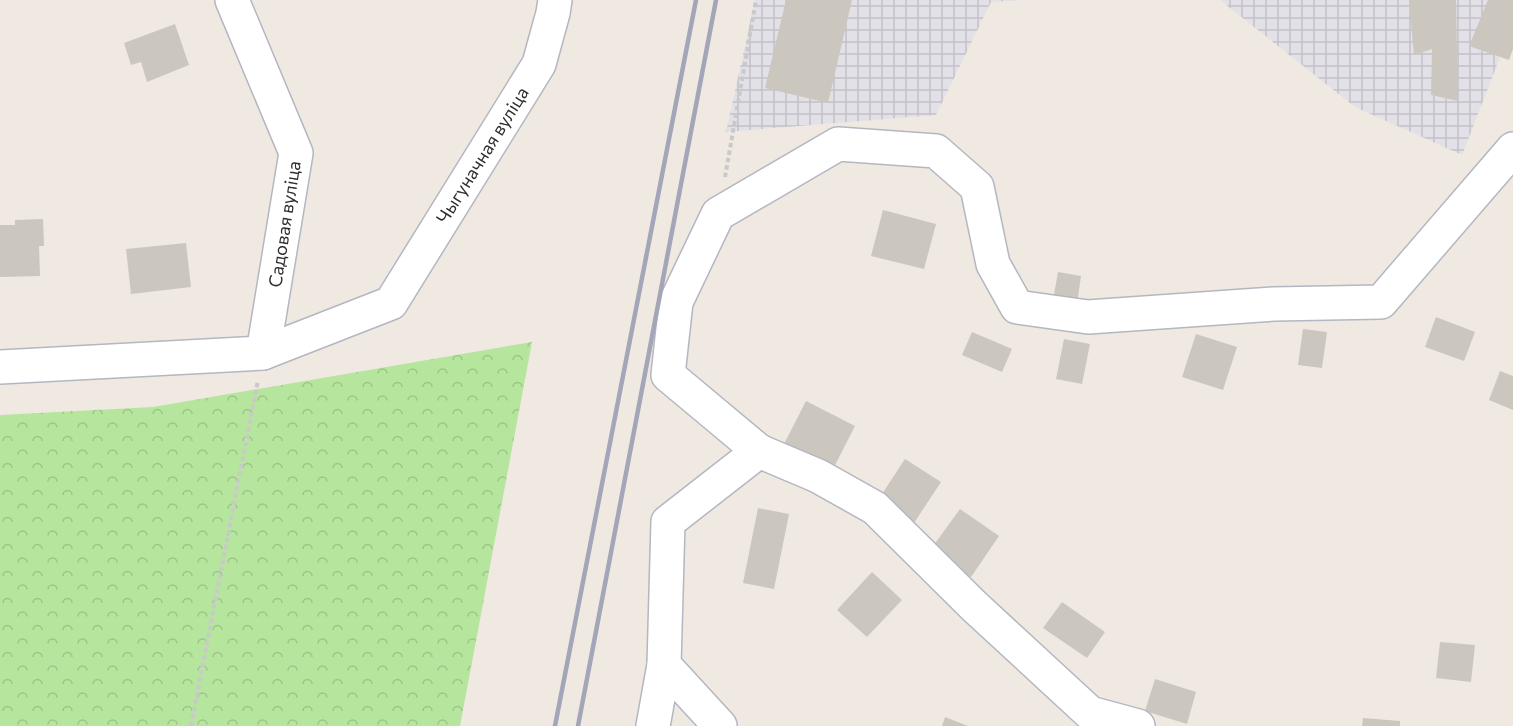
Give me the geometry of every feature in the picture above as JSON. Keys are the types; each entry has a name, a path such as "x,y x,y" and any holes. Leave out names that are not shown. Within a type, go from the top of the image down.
{"street":[{"name":"Садовая вуліца","path":"232,0 296,153 263,353"},
{"name":"Чыгуначная вуліца","path":"263,353 391,303 539,64 555,0"},
{"path":"1138,726 1090,713 974,606 875,508 818,476 759,451 668,375 676,302 718,214 838,144 936,151 977,187 993,264 1017,307 1088,317 1274,304 1382,302 1513,149"},
{"path":"0,367 263,353"},
{"path":"653,726 664,665 668,522 759,451"},
{"path":"664,665 720,726"}],"path":[{"path":"718,214 756,0"},
{"path":"191,726 263,353"}],"shaded area":[{"path":"755,0 1022,0 991,2 936,115 726,132"},
{"path":"1220,0 1513,0 1513,24 1462,155 1355,107"}],"green space":[{"path":"532,342 460,726 0,726 0,415 153,407"}],"building":[{"path":"786,0 852,0 828,103 765,88"},
{"path":"1409,0 1456,0 1458,101 1431,95 1432,49 1414,55"},
{"path":"1488,0 1513,0 1513,49 1509,60 1469,46"},
{"path":"175,24 189,65 147,82 141,62 131,65 124,43"},
{"path":"883,210 936,224 924,269 871,256"},
{"path":"43,219 44,246 39,246 40,276 0,277 0,225 15,225 15,220"},
{"path":"186,243 191,287 131,294 126,249"},
{"path":"1058,272 1081,276 1077,304 1053,300"},
{"path":"1436,317 1475,332 1464,361 1425,347"},
{"path":"1303,329 1327,332 1322,368 1298,365"},
{"path":"972,332 1012,349 1002,372 962,355"},
{"path":"1196,334 1237,347 1223,390 1182,377"},
{"path":"1064,339 1090,344 1082,384 1056,379"},
{"path":"1500,371 1513,376 1513,410 1489,400"},
{"path":"806,401 855,426 833,469 784,444"},
{"path":"905,459 941,482 914,523 878,500"},
{"path":"758,508 789,514 774,589 743,583"},
{"path":"960,509 999,536 971,577 931,549"},
{"path":"872,572 902,600 867,637 837,610"},
{"path":"1062,602 1105,632 1087,658 1043,628"},
{"path":"1440,642 1475,645 1471,682 1436,678"},
{"path":"1155,679 1196,692 1187,724 1145,711"},
{"path":"945,717 968,726 942,726"},
{"path":"1363,718 1400,721 1400,726 1362,726"}],"railway":[{"path":"555,726 696,0"},
{"path":"578,726 716,0"}]}
